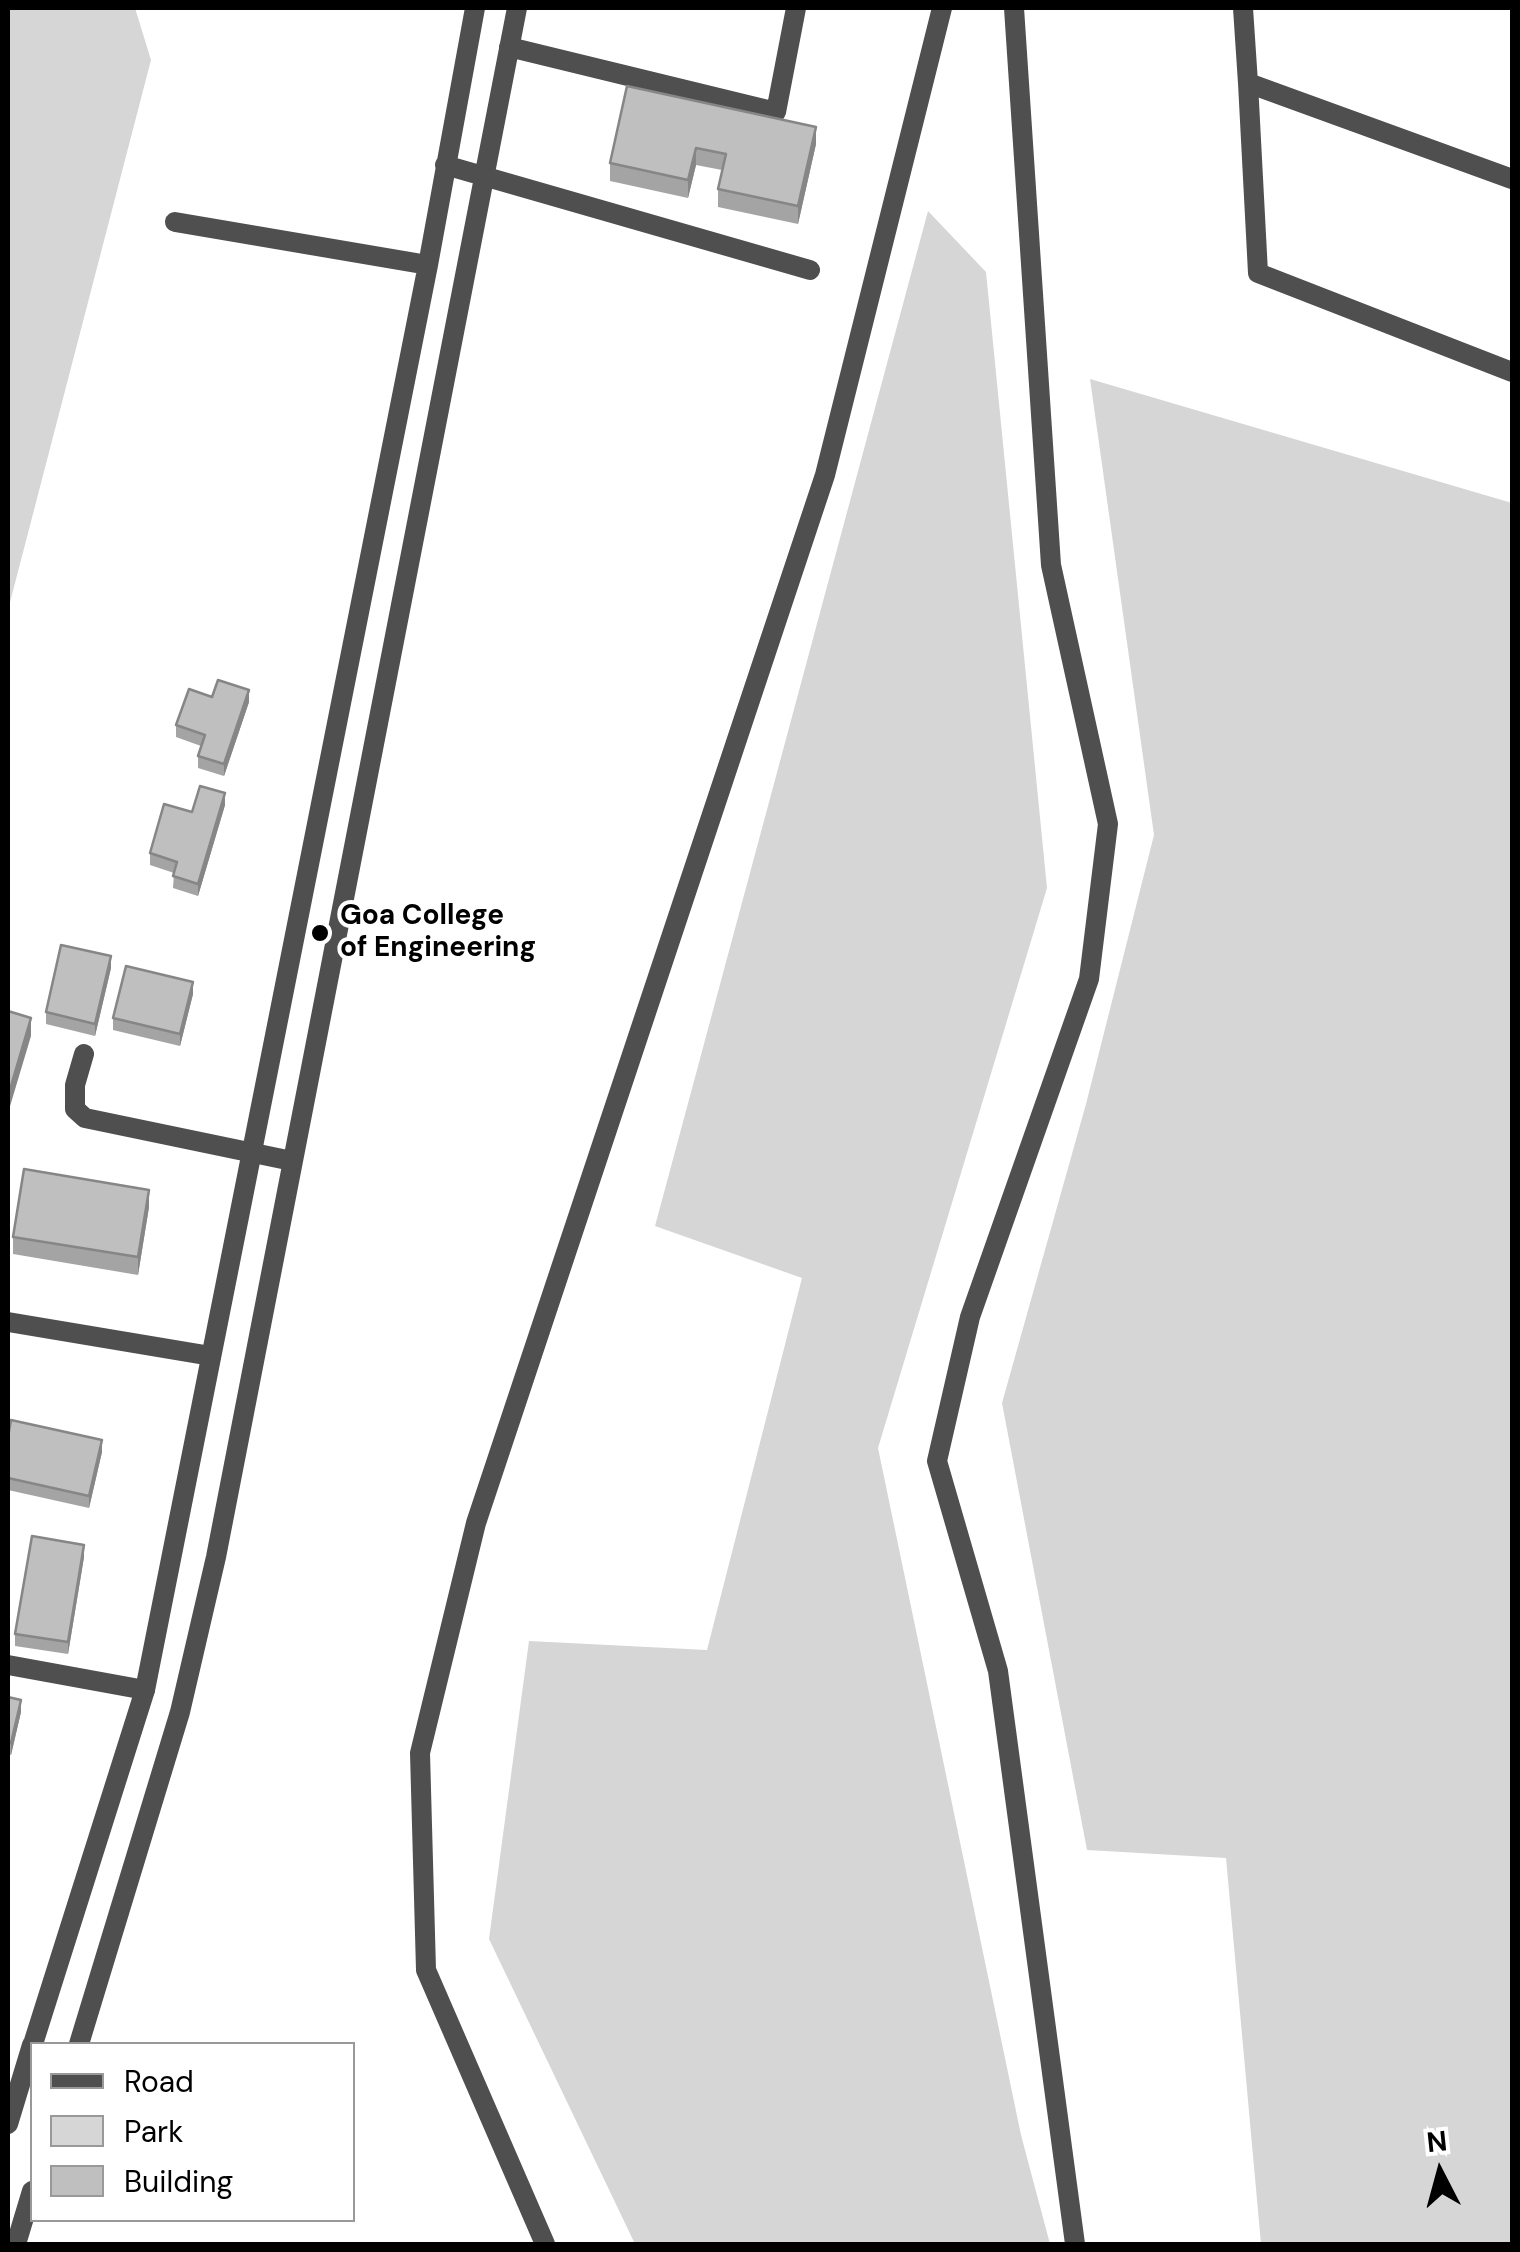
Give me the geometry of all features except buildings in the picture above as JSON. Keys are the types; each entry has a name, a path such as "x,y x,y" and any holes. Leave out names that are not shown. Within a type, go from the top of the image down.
{"street":[{"path":"34,2042 145,1690 428,265 475,8"},
{"path":"80,2042 180,1712 216,1557 517,8"},
{"path":"509,46 776,112 796,8"},
{"path":"545,2244 426,1970 420,1752 476,1523 824,476 942,8"},
{"path":"1014,8 1051,565 1108,824 1089,979 970,1317 937,1461 998,1672 1076,2244"},
{"path":"1243,8 1258,272 1512,372"},
{"path":"1248,83 1512,179"},
{"path":"445,165 810,270"},
{"path":"175,222 428,265"},
{"path":"84,1054 75,1085 76,1109 85,1118 292,1161"},
{"path":"8,1322 211,1356"},
{"path":"8,1665 145,1690"},
{"path":"8,2124 30,2054"},
{"path":"16,2244 30,2198"}],"green space":[{"path":"8,8 135,8 151,60 8,610"},
{"path":"928,211 986,272 1047,888 878,1448 1021,2135 1050,2244 635,2244 489,1939 529,1641 707,1650 802,1278 655,1226"},
{"path":"1090,379 1512,503 1512,2244 1261,2244 1226,1858 1087,1850 1002,1403 1086,1104 1154,835"}],"place":[{"name":"Goa College of Engineering","path":"320,933"}]}
